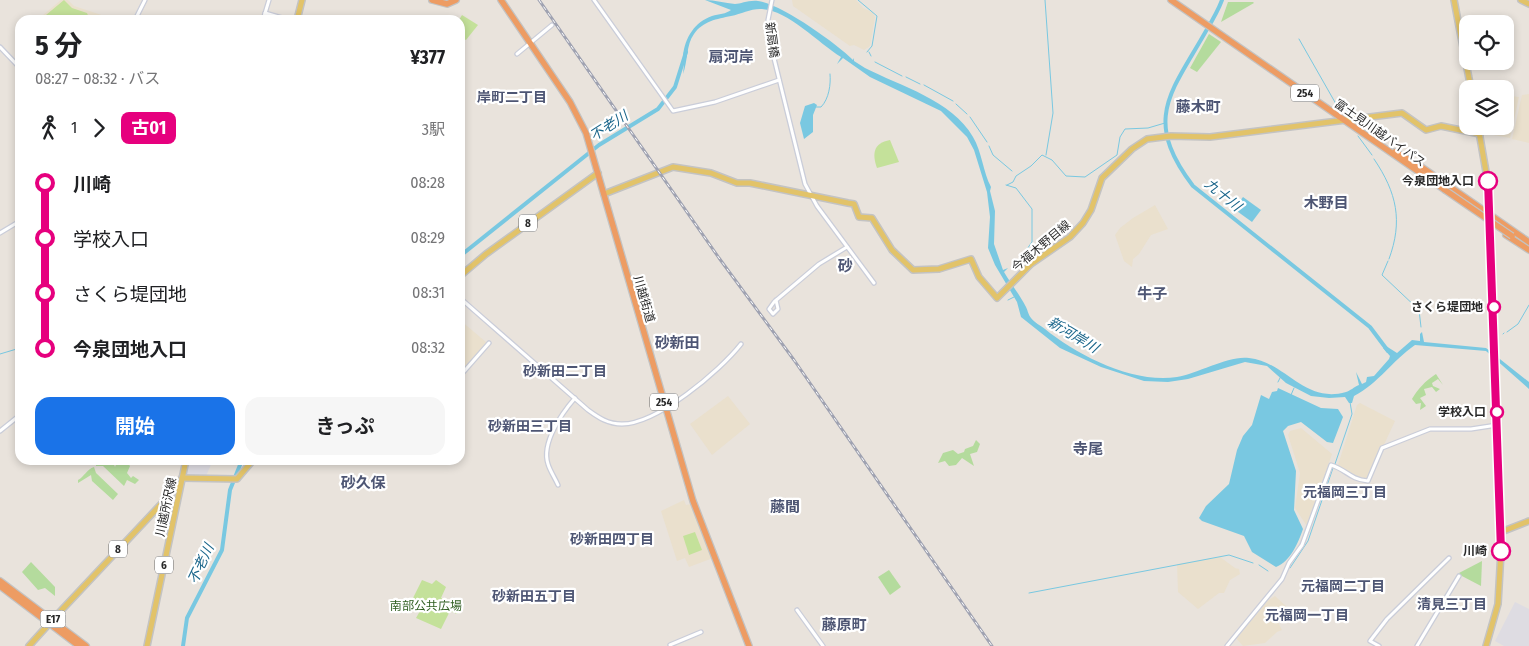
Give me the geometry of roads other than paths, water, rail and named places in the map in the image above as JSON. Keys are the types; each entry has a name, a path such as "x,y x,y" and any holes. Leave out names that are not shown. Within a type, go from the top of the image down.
{"highway":[{"path":"432,0 447,4 456,0"},
{"path":"440,0 451,0"},
{"name":"川越街道","path":"501,0 575,110 592,151 693,502 749,646"},
{"name":"富士見川越バイパス","path":"1171,0 1529,246"},
{"name":"富士見川越バイパス","path":"1177,0 1205,22"},
{"name":"254","path":"1396,154 1407,158 1490,215 1529,246"},
{"name":"254","path":"1396,154 1491,224 1529,246"},
{"name":"E17","path":"0,581 86,646"},
{"name":"E17","path":"0,586 79,646"}],"main road":[{"path":"298,15 302,0"},
{"path":"1454,0 1469,80"},
{"path":"1521,0 1529,4"},
{"name":"今福木野目線","path":"604,194 638,179 675,168 712,173 737,183 750,183 854,204 857,215 871,218 892,250 912,270 940,269 971,259 979,277 997,298 1031,264 1070,236 1083,223 1091,210 1101,180 1111,168 1137,145 1151,138 1165,136 1210,137 1402,113 1426,130 1441,126 1459,130"},
{"path":"1480,135 1489,189 1491,224 1501,532 1501,585 1495,616 1486,646"},
{"name":"8","path":"465,272 523,226 598,173"},
{"name":"川越所沢線","path":"147,646 185,465"},
{"path":"181,481 234,479 248,465"},
{"name":"8","path":"56,616 181,481"},
{"path":"1501,532 1529,521"},
{"path":"29,646 47,626"}],"street":[{"path":"138,15 145,0"},
{"path":"269,0 265,13 272,15"},
{"path":"594,0 673,111 722,100 779,80"},
{"name":"新扇橋","path":"772,0 768,20 769,38 803,178 810,194 874,283"},
{"path":"517,54 552,25"},
{"path":"0,47 15,63"},
{"path":"0,233 15,225"},
{"path":"776,300 818,264 847,247"},
{"path":"465,302 598,418 614,424 628,424 665,408 682,397 726,361 741,344"},
{"path":"465,370 489,343"},
{"path":"558,485 548,464 547,453 557,421 575,398"},
{"path":"0,431 15,419"},
{"path":"1227,646 1282,579 1289,563 1302,545 1331,465 1346,472 1352,478 1368,481 1382,448 1430,429 1471,429 1498,426"},
{"path":"1378,646 1370,641 1387,619 1449,558"},
{"path":"1417,646 1459,576"},
{"path":"798,610 823,646"},
{"path":"670,645 702,632"}],"water":[{"path":"705,0 735,4 758,1 780,9 822,35 865,68 924,95 952,113 964,124 973,137 991,187 990,191 995,211 994,244 1003,270 1008,268 1004,272 1032,319 1058,339 1089,357 1124,372 1160,378 1186,375 1232,359 1249,358 1262,361 1274,367 1307,388 1331,394 1346,392 1359,385 1356,372 1362,384 1366,382 1367,377 1374,376 1389,359 1390,356 1383,348 1386,346 1397,353 1412,340 1420,341 1420,334 1422,332 1424,342 1486,348 1529,382 1529,389 1486,351 1415,345 1371,385 1354,396 1352,403 1349,403 1345,397 1311,396 1286,383 1267,366 1245,362 1188,379 1168,382 1144,381 1101,367 1060,348 1021,317 1017,302 995,265 988,248 990,217 987,192 974,150 967,137 941,111 870,77 843,58 837,64 841,57 791,20 770,10 753,10 706,23 691,38 683,74 684,49 692,31 706,19 731,10"},
{"path":"814,103 817,105 813,115 813,132 804,139 800,123 805,106"},
{"path":"1243,197 1261,210 1252,222 1234,209"},
{"path":"1278,388 1321,408 1338,409 1343,417 1333,443 1327,442 1301,422 1288,426 1283,431 1296,471 1294,510 1303,529 1290,556 1276,567 1252,552 1244,536 1202,521 1199,518 1206,506 1229,484 1237,450 1243,436 1252,425 1261,395 1269,399 1272,392 1277,391"}],"waterway":[{"path":"858,0 877,16 872,46 867,52"},
{"path":"1045,0 1053,113 1046,155"},
{"name":"九十川","path":"1222,0 1213,20 1182,72 1167,107 1165,124 1177,163 1193,186 1370,327 1388,351"},
{"path":"1299,39 1336,104"},
{"name":"不老川","path":"465,252 599,145 658,109 675,87 686,52"},
{"path":"869,52 871,56"},
{"path":"875,62 902,76"},
{"path":"816,107 821,107 828,96 830,74"},
{"path":"906,77 920,84"},
{"path":"924,85 953,101"},
{"path":"956,104 967,114"},
{"path":"1339,105 1355,116"},
{"path":"970,117 987,142"},
{"path":"1007,185 1013,182 1016,176 1031,166 1042,155 1052,160 1066,176 1085,177 1117,155 1120,137 1125,129 1148,128 1165,123"},
{"path":"1358,136 1372,155"},
{"path":"989,146 993,155 1012,171"},
{"path":"1374,159 1388,184 1395,208 1396,232 1389,259"},
{"path":"1006,185 1016,188 1032,209 1032,242 1019,260"},
{"path":"1388,261 1382,275 1418,309"},
{"path":"1008,300 1014,297"},
{"path":"1507,332 1518,324 1529,305"},
{"path":"1419,310 1421,327"},
{"path":"0,354 15,350"},
{"path":"1278,382 1281,376"},
{"path":"1291,395 1294,388"},
{"path":"1335,464 1352,414 1350,402"},
{"name":"不老川","path":"183,646 187,618 222,550 230,490 240,465"},
{"path":"1290,568 1308,541 1333,468"},
{"path":"1029,593 1229,555 1253,563"},
{"path":"1259,565 1268,571"}],"railway":[{"path":"539,0 719,258 794,360 992,646"}],"place":[{"name":"今泉団地入口","path":"1488,181"},
{"name":"さくら堤団地","path":"1494,307"},
{"name":"学校入口","path":"1497,412"},
{"name":"川崎","path":"1501,551"}],"district":[{"name":"扇河岸","path":"731,57"},
{"name":"岸町二丁目","path":"512,97"},
{"name":"藤木町","path":"1198,107"},
{"name":"木野目","path":"1326,203"},
{"name":"砂","path":"845,266"},
{"name":"牛子","path":"1152,294"},
{"name":"砂新田","path":"677,343"},
{"name":"砂新田二丁目","path":"565,371"},
{"name":"砂新田三丁目","path":"530,426"},
{"name":"寺尾","path":"1088,449"},
{"name":"砂久保","path":"363,483"},
{"name":"元福岡三丁目","path":"1345,492"},
{"name":"藤間","path":"785,507"},
{"name":"砂新田四丁目","path":"612,539"},
{"name":"元福岡二丁目","path":"1343,586"},
{"name":"砂新田五丁目","path":"534,596"},
{"name":"清見三丁目","path":"1452,604"},
{"name":"元福岡一丁目","path":"1307,615"},
{"name":"藤原町","path":"844,625"}],"water label":[{"name":"新河岸川","path":"1073,335"}],"park label":[{"name":"南部公共広場","path":"426,606"}]}
